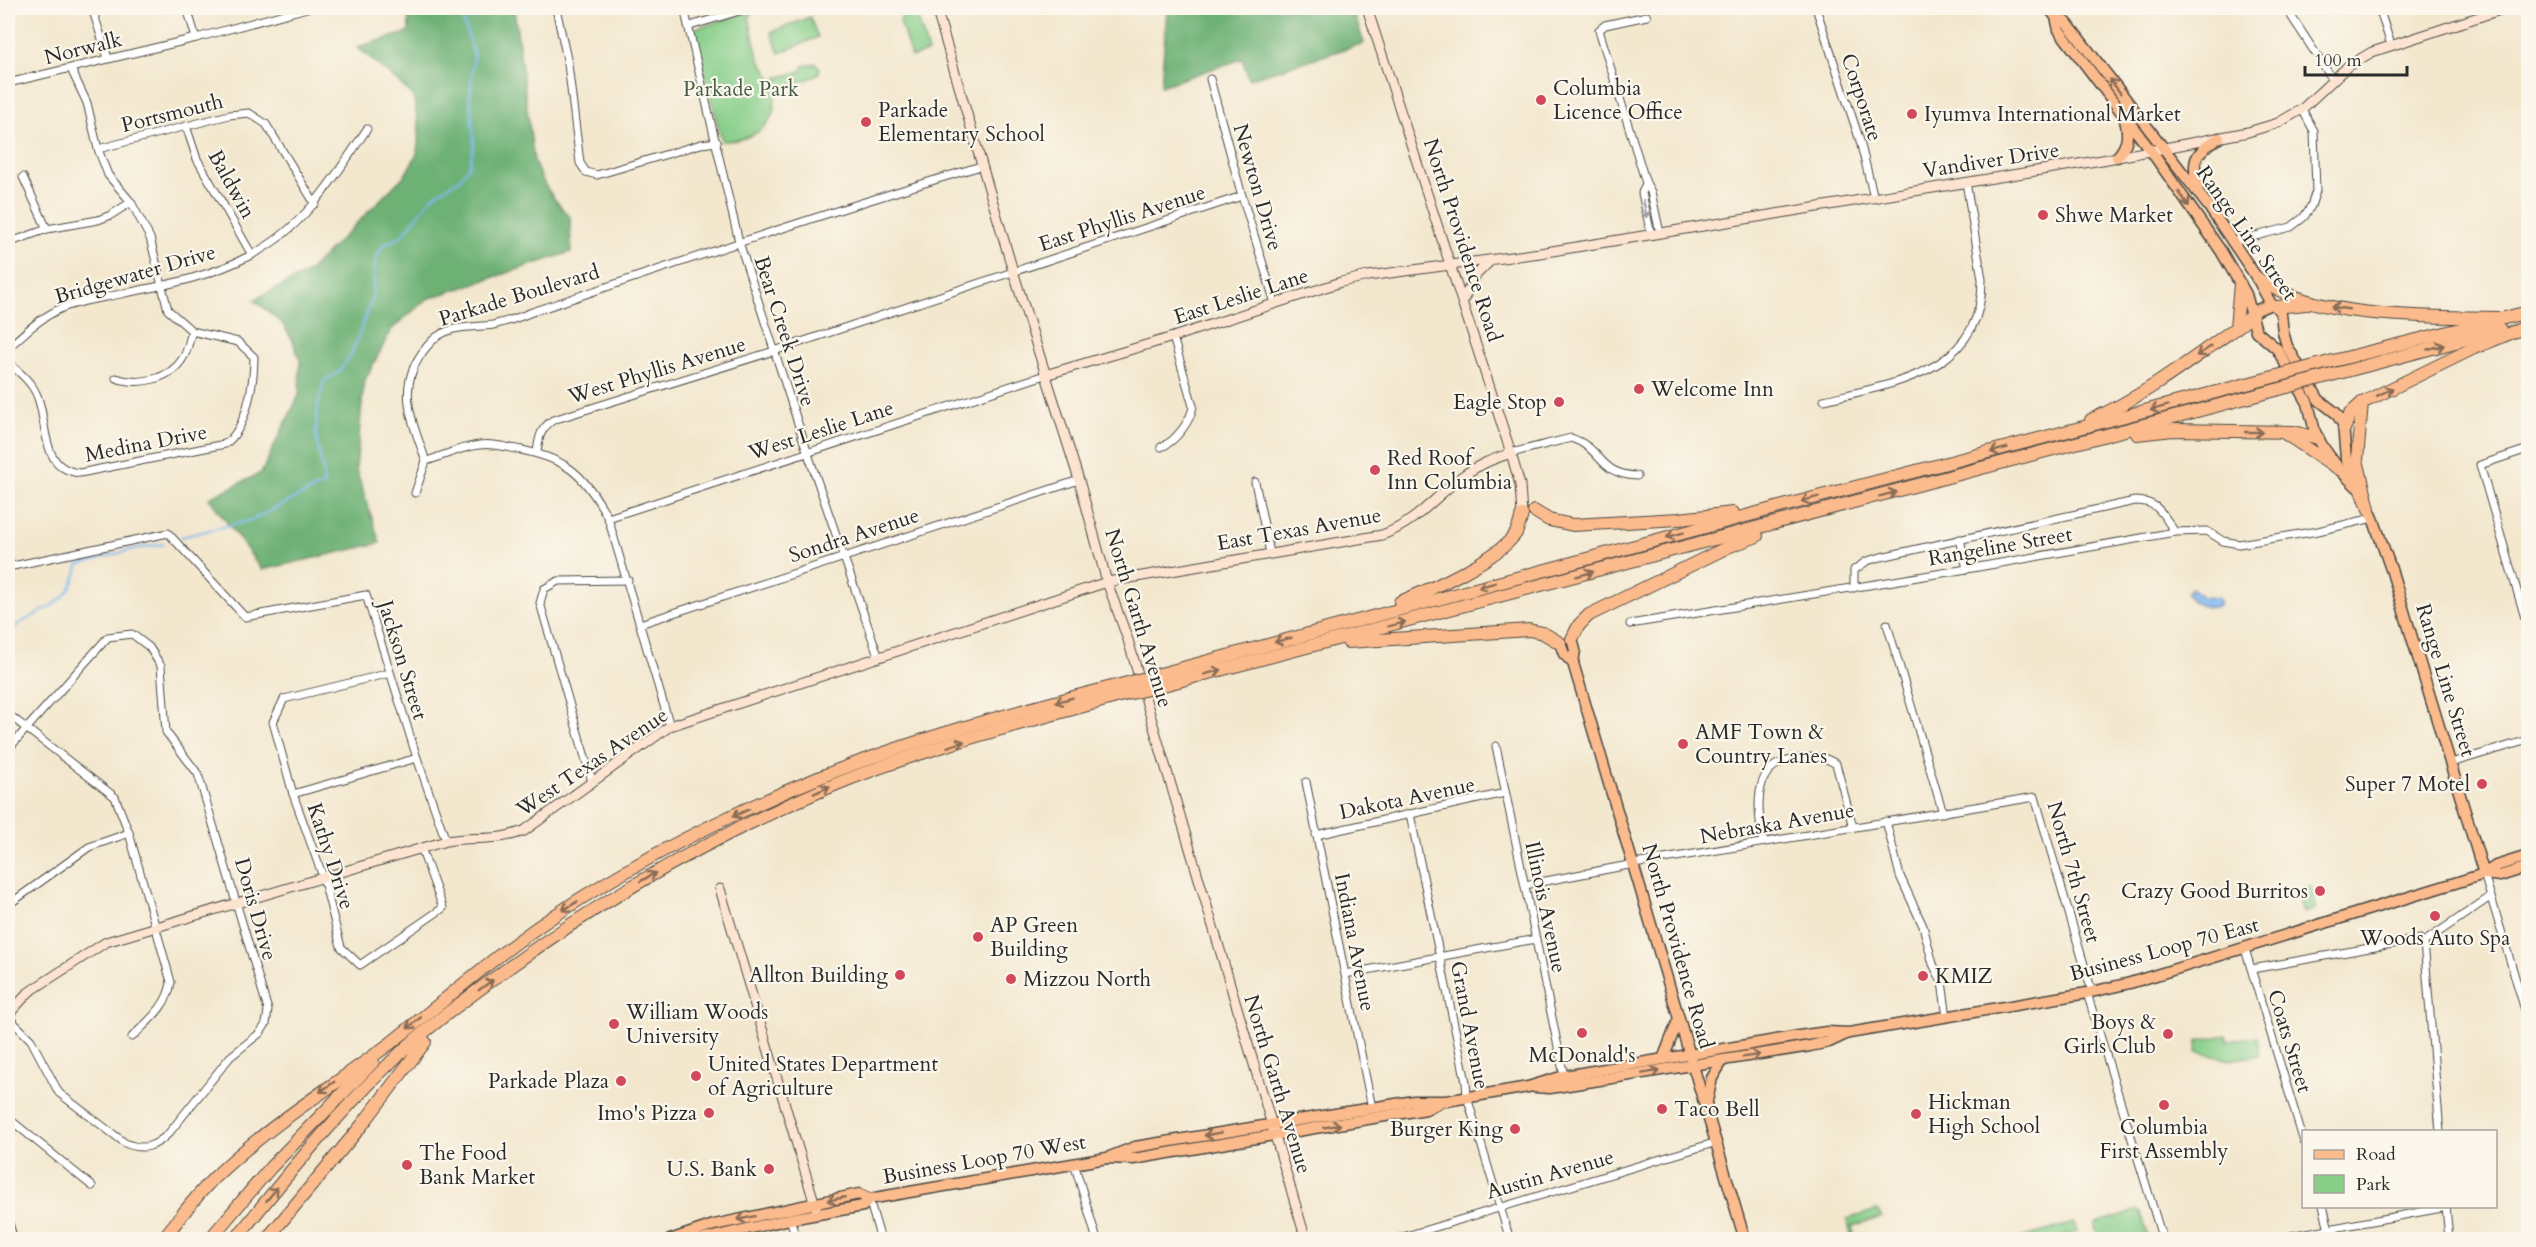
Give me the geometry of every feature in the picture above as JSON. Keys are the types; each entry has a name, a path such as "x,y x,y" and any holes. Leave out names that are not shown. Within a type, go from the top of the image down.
{"highway":[{"path":"2257,278 2276,291 2310,303 2371,312 2504,318"},
{"path":"2236,328 2240,284"},
{"path":"2274,305 2310,303"},
{"path":"235,1239 311,1145 396,1058 459,1006 559,932 642,881 740,827 829,787 1122,690 1340,625 2333,361 2529,312"},
{"path":"2055,435 2116,409 2251,317"},
{"path":"2344,429 2350,414 2362,403 2474,348 2529,324"},
{"path":"1155,681 1320,644 2529,324"},
{"path":"2362,403 2357,460 2371,513"},
{"path":"2094,440 2173,430 2294,432 2318,438"},
{"path":"2283,432 2339,469"},
{"path":"1340,625 1422,593 1459,574 1504,545 1528,513 1573,525 1679,519 1772,509"},
{"path":"1320,644 1529,630 1566,641 1589,615 1730,546 1811,514"},
{"path":"162,1239 215,1176 296,1108 392,1041 453,991 557,914 675,845 822,776 883,754 1012,713 1122,690"},
{"path":"266,1239 362,1125 417,1051 459,1006"},
{"path":"209,1239 271,1167 392,1041"}],"main road":[{"name":"Range Line Street","path":"2049,8 2056,17 2067,23 2199,195 2281,314 2287,345 2319,400 2340,418 2344,429 2346,459 2371,513 2484,874"},
{"name":"Range Line Street","path":"2056,17 2059,30 2151,151 2221,251 2246,294 2256,331 2277,349 2308,403 2318,438 2339,469 2362,491"},
{"path":"2117,157 2127,140 2124,117"},
{"path":"2199,195 2193,166 2196,156 2219,138"},
{"path":"2251,317 2257,310 2274,305"},
{"path":"2318,438 2325,443 2334,444 2340,440 2344,429"},
{"name":"North Providence Road","path":"1566,641 1564,654 1573,663 1717,1142 1743,1239"},
{"name":"Business Loop 70 East","path":"1528,1087 1550,1088 1827,1032 1849,1033 1947,1017 2139,981 2484,874 2496,866 2529,856"},
{"name":"Business Loop 70 East","path":"2484,874 2500,876 2529,867"},
{"path":"1663,1059 1679,1018"},
{"name":"Business Loop 70 East","path":"1274,1136 1426,1109 1442,1102 1528,1087 1564,1076 1663,1059 1723,1060 1829,1042 1849,1033"},
{"path":"1706,1106 1712,1078 1723,1060"},
{"name":"Business Loop 70 East","path":"1271,1124 1422,1100 1442,1102"},
{"name":"Business Loop 70 West","path":"1107,1158 1135,1147 1271,1124"},
{"name":"Business Loop 70 West","path":"679,1239 714,1225 816,1208 863,1206 869,1199 1074,1163 1107,1158 1133,1159 1274,1136"},
{"name":"Business Loop 70 West","path":"700,1239 790,1219 816,1208"}],"street":[{"path":"92,8 108,58"},
{"path":"187,8 195,38"},
{"name":"Norwalk","path":"8,83 195,38 282,11 307,8"},
{"path":"556,8 568,64 580,163 586,172 597,175 701,144 717,142"},
{"name":"Bear Creek Drive","path":"684,8 739,242 807,451 879,658"},
{"path":"690,26 749,8"},
{"name":"North Garth Avenue","path":"936,8 981,166 1079,480 1107,582 1128,640 1306,1239"},
{"name":"North Providence Road","path":"1367,8 1452,265 1528,513"},
{"name":"Corporate","path":"1816,8 1860,141 1874,198"},
{"path":"2286,8 2333,80"},
{"path":"2379,8 2391,45"},
{"name":"Vandiver Drive","path":"1452,265 1874,198 2163,149 2265,128 2302,108 2362,57 2391,45 2506,8"},
{"path":"1647,16 1605,25 1599,30 1646,183 1642,193 1655,234"},
{"path":"71,69 87,102 98,149 108,175 131,202 150,238 168,310 192,331 183,358 169,374 127,382 116,378"},
{"name":"Newton Drive","path":"1210,79 1242,196 1275,303"},
{"path":"2232,242 2291,227 2304,217 2311,206 2316,191 2314,131 2302,108"},
{"name":"Portsmouth","path":"98,149 242,112 258,117 266,124 315,204"},
{"name":"Baldwin","path":"186,126 197,159 252,255"},
{"name":"Bridgewater Drive","path":"8,348 41,320 64,307 210,273 252,255 284,234 315,204 367,129"},
{"name":"Parkade Boulevard","path":"426,461 410,416 407,387 411,374 420,359 432,341 441,334 451,329 505,321 739,242 981,166"},
{"path":"23,177 47,229"},
{"path":"1824,400 1919,375 1948,359 1967,339 1974,326 1982,287 1966,182"},
{"name":"East Phyllis Avenue","path":"1013,271 1242,196"},
{"path":"8,243 47,229 98,220 111,215 131,202"},
{"path":"1463,301 1470,282 1491,260"},
{"name":"East Leslie Lane","path":"1045,375 1173,338 1275,303 1368,276 1452,265"},
{"name":"West Phyllis Avenue","path":"537,452 539,436 544,426 553,420 774,351 1013,271"},
{"name":"Medina Drive","path":"8,362 32,385 49,448 58,465 70,472 80,473 225,444 234,438 254,380 254,357 238,342 192,331"},
{"path":"1161,447 1173,441 1192,413 1193,406 1173,338"},
{"name":"West Leslie Lane","path":"608,518 1045,375"},
{"path":"1511,453 1572,438 1591,447 1613,471 1620,475 1637,476"},
{"path":"415,493 426,461 481,444 537,452 573,469 593,490 608,518 670,726"},
{"path":"2529,449 2480,465 2529,628"},
{"name":"East Texas Avenue","path":"1107,582 1372,537 1393,531 1414,519 1463,476 1480,465 1511,453"},
{"name":"Sondra Avenue","path":"640,624 1079,480"},
{"path":"1255,482 1270,553"},
{"path":"1854,588 1854,570 1868,561 2135,501 2148,501 2156,505 2175,532"},
{"name":"Rangeline Street","path":"1630,624 1967,569 2175,532 2207,531 2223,540 2239,544 2371,513"},
{"name":"Jackson Street","path":"8,567 168,533 245,617 366,595 417,758 446,841"},
{"path":"1960,539 1967,569"},
{"path":"592,781 540,603 544,589 558,581 628,580"},
{"name":"West Texas Avenue","path":"8,1016 29,992 106,942 446,841 460,838 491,840 508,837 524,831 670,726 1107,582"},
{"path":"1887,624 1943,813"},
{"name":"Doris Drive","path":"8,753 108,637 132,634 149,647 161,666 166,732 198,774 238,902 268,1010 266,1024 260,1033 230,1057 160,1142 150,1148 137,1148 125,1143 59,1093 31,1040 8,1016"},
{"name":"Kathy Drive","path":"390,673 284,699 273,722 293,794 323,878 341,947 360,965 442,908 421,848"},
{"path":"8,714 115,798 129,833 171,982 170,995 132,1037"},
{"path":"2451,763 2529,740"},
{"name":"Illinois Avenue","path":"1496,746 1564,1076"},
{"path":"1763,842 1758,814 1760,791 1767,773 1777,764 1813,756 1825,757 1836,764 1852,827"},
{"path":"293,794 417,758"},
{"name":"Indiana Avenue","path":"1305,782 1372,1108"},
{"name":"Dakota Avenue","path":"1316,835 1505,793"},
{"name":"Nebraska Avenue","path":"1525,885 1634,864 2035,796"},
{"name":"North 7th Street","path":"2035,796 2163,1239"},
{"name":"Grand Avenue","path":"1410,814 1466,1082 1467,1097 1510,1239"},
{"path":"1886,821 1900,876 1923,926 1933,964 1942,982 1947,1017"},
{"path":"8,905 88,847 129,833"},
{"name":"Range Line Street","path":"2484,874 2529,1020"},
{"path":"720,889 816,1208"},
{"path":"2424,942 2490,897"},
{"path":"1345,974 1536,939"},
{"path":"2252,969 2420,939 2424,942"},
{"path":"2424,942 2440,1130"},
{"name":"Coats Street","path":"2245,949 2302,1135"},
{"path":"8,1118 92,1186"},
{"name":"Austin Avenue","path":"1393,1239 1717,1142"},
{"path":"1074,1163 1096,1239"},
{"path":"869,1199 880,1239"},
{"path":"2324,1208 2330,1229"},
{"path":"2270,1239 2441,1208"},
{"path":"2446,1208 2449,1239"},
{"path":"790,1219 797,1239"},
{"path":"8,1223 13,1239"}],"green space":[{"path":"408,8 514,8 534,161 549,191 570,217 571,252 427,299 392,329 364,382 356,469 380,543 262,570 209,498 261,473 299,395 300,360 292,339 282,323 254,300 307,273 405,175 417,154 419,128 413,95 357,47 409,32"},
{"path":"907,8 915,8 928,52 911,57 900,21"},
{"path":"1167,8 1352,8 1364,43 1249,79 1242,59 1161,86"},
{"name":"Parkade Park","path":"756,10 749,17 759,58 772,82 775,96 774,108 771,118 756,133 735,140 722,141 693,29"},
{"path":"810,17 818,37 779,53 771,32"},
{"path":"815,63 820,68 818,75 783,89 779,88 777,78 801,71 804,66"},
{"path":"2311,887 2317,909 2303,913 2296,891"},
{"path":"2226,1035 2228,1041 2257,1036 2260,1055 2230,1060 2197,1052 2197,1041"},
{"path":"1877,1210 1882,1217 1852,1226 1854,1234 1851,1235 1847,1219"},
{"path":"2138,1210 2141,1212 2149,1239 2098,1239 2096,1223"},
{"path":"2074,1223 2077,1232 2055,1239 2018,1239"}],"water":[{"path":"2191,588 2203,597 2217,598 2220,601 2219,606 2210,607 2196,603 2187,593"}],"waterway":[{"path":"181,537 252,520 324,484 316,433 319,400 324,381 339,372 351,355 372,300 375,261 383,245 402,236 433,196 460,179 469,166 474,145 470,96 474,55 462,16 462,8"},
{"path":"8,632 61,599 74,580 78,565 133,549 164,544"}],"place":[{"name":"Columbia Licence Office","path":"1541,100"},
{"name":"Iyumva International Market","path":"1912,114"},
{"name":"Parkade Elementary School","path":"866,122"},
{"name":"Shwe Market","path":"2043,215"},
{"name":"Welcome Inn","path":"1639,389"},
{"name":"Eagle Stop","path":"1559,402"},
{"name":"Red Roof Inn Columbia","path":"1375,470"},
{"name":"AMF Town & Country Lanes","path":"1683,744"},
{"name":"Super 7 Motel","path":"2482,784"},
{"name":"Crazy Good Burritos","path":"2320,891"},
{"name":"Woods Auto Spa","path":"2435,916"},
{"name":"AP Green Building","path":"978,937"},
{"name":"Allton Building","path":"900,975"},
{"name":"KMIZ","path":"1923,976"},
{"name":"Mizzou North","path":"1011,979"},
{"name":"William Woods University","path":"614,1024"},
{"name":"McDonald's","path":"1582,1033"},
{"name":"Boys & Girls Club","path":"2168,1034"},
{"name":"United States Department of Agriculture","path":"696,1076"},
{"name":"Parkade Plaza","path":"621,1081"},
{"name":"Columbia First Assembly","path":"2164,1105"},
{"name":"Taco Bell","path":"1662,1109"},
{"name":"Imo's Pizza","path":"709,1113"},
{"name":"Hickman High School","path":"1916,1114"},
{"name":"Burger King","path":"1515,1129"},
{"name":"The Food Bank Market","path":"407,1165"},
{"name":"U.S. Bank","path":"769,1169"}]}
